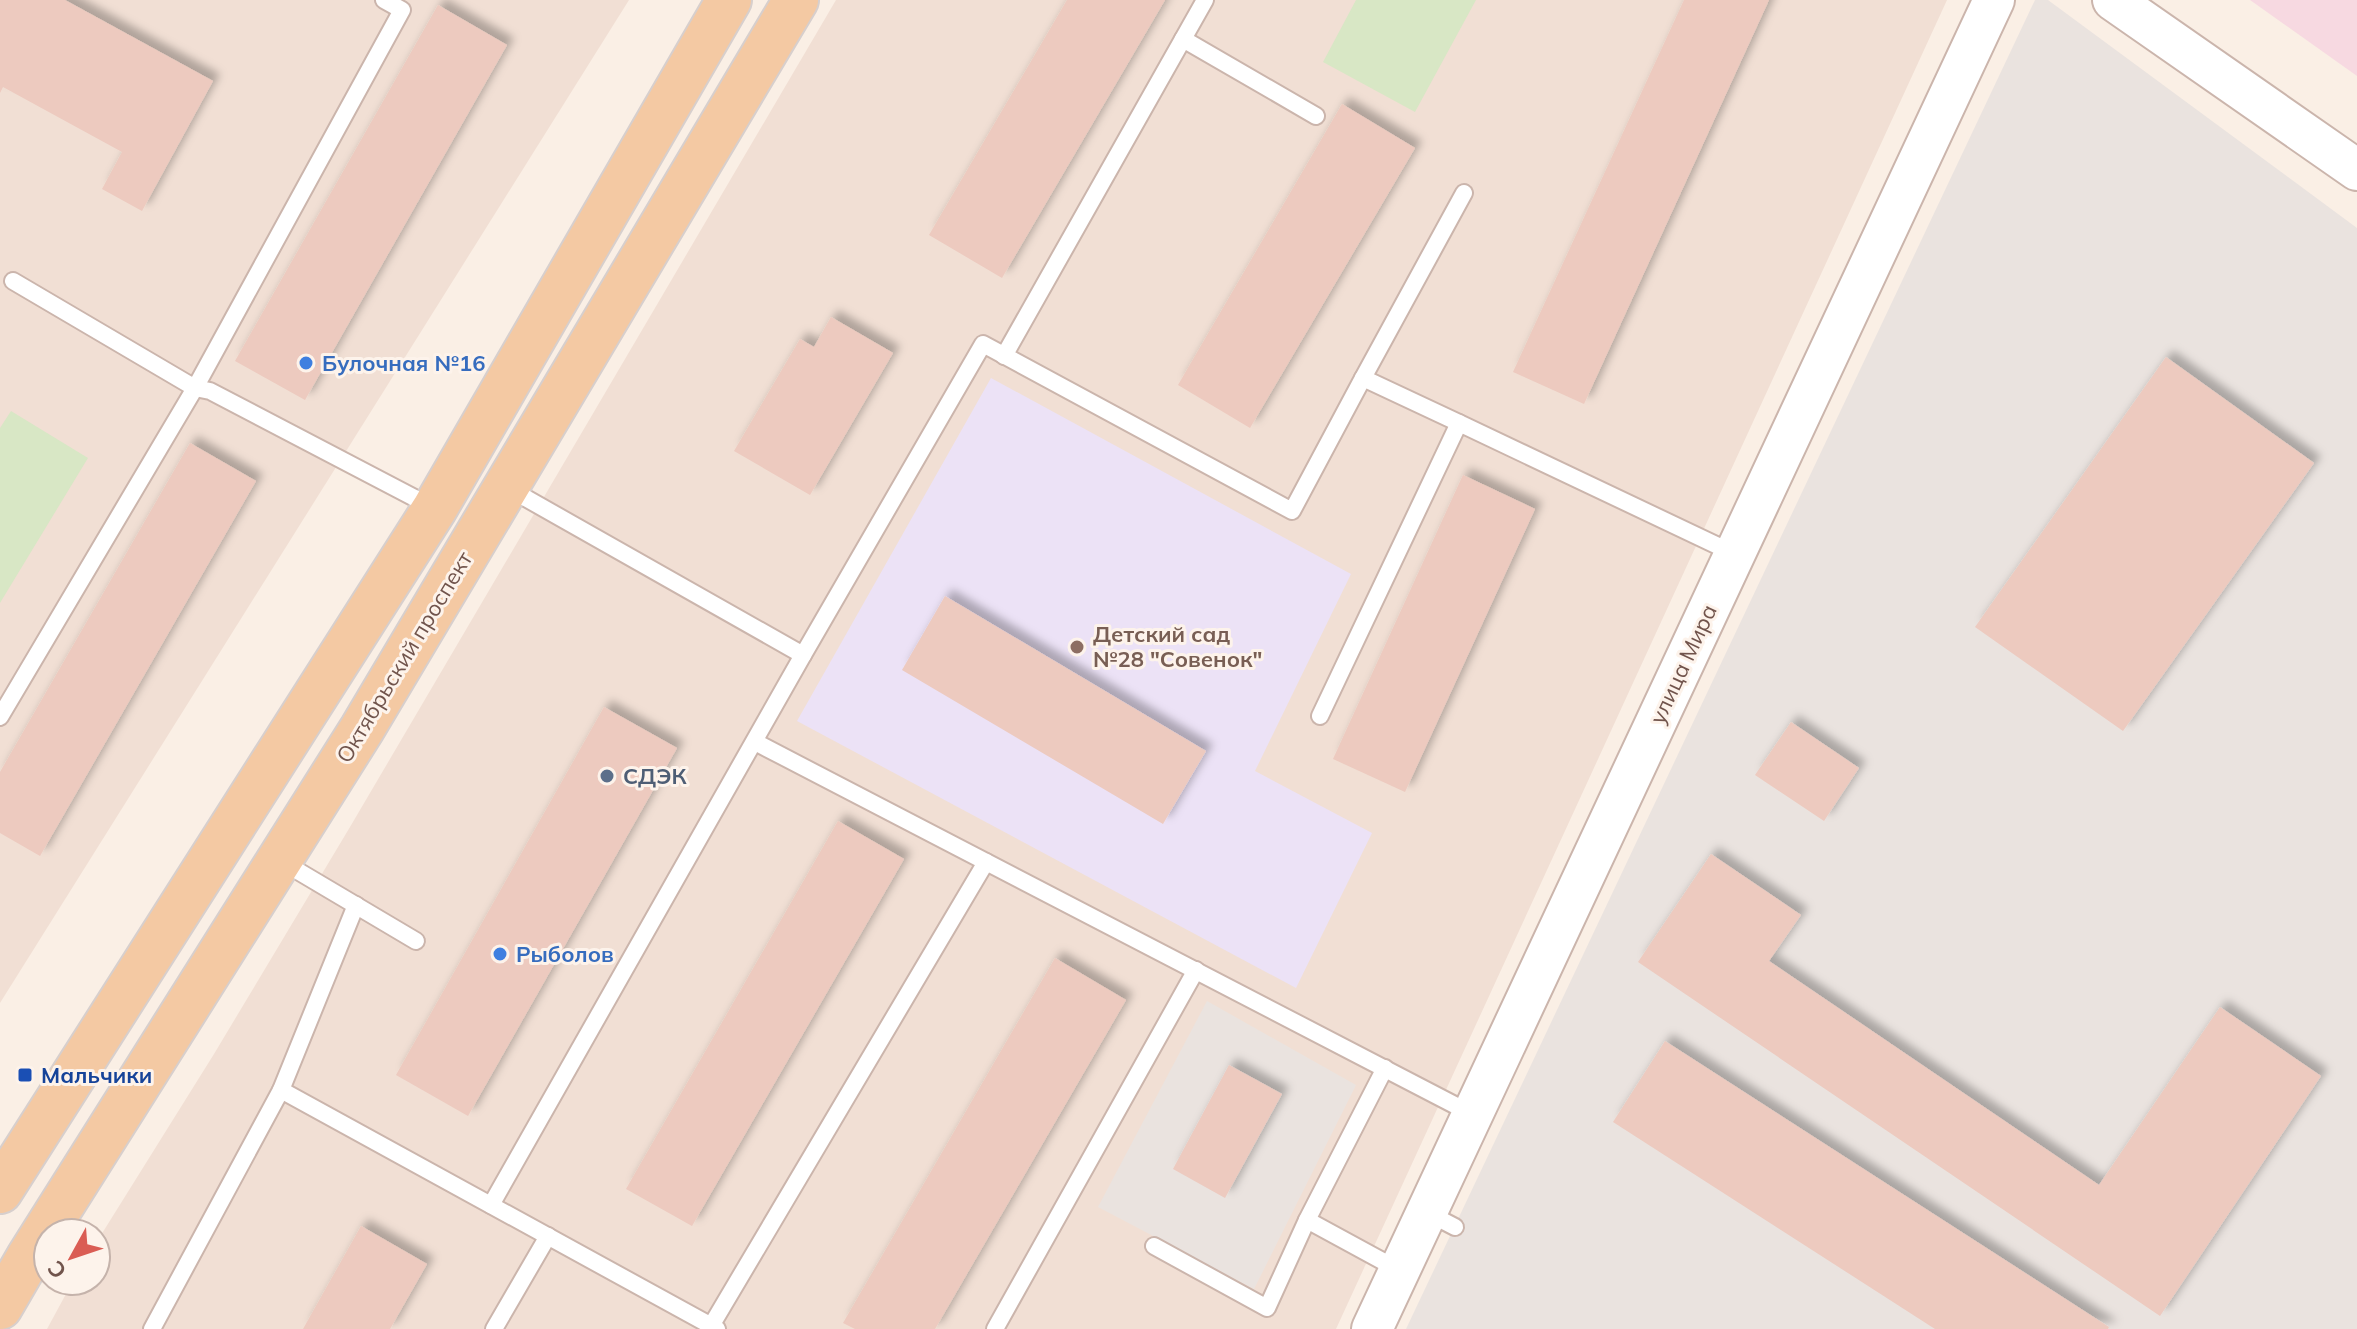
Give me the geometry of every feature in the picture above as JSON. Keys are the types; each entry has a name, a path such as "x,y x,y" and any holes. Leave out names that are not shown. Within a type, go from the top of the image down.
{"main road":[{"path":"1,1186 435,508 729,0"},
{"name":"Октябрьский проспект","path":"0,1307 362,729 796,0"}],"street":[{"name":"улица Мира","path":"1372,1329 1399,1270 1440,1220 1472,1114 1994,0"},
{"path":"2113,0 2357,170"}],"lane":[{"path":"0,717 195,388 402,10 384,0"},
{"path":"1004,356 1205,0"},
{"path":"1183,39 1316,116"},
{"path":"491,1205 983,344 1292,511 1464,193"},
{"path":"13,281 195,388 210,391 435,508"},
{"path":"1363,378 1735,554"},
{"path":"1320,716 1459,423"},
{"path":"506,486 803,655"},
{"path":"755,742 1472,1114"},
{"path":"280,860 416,941"},
{"path":"281,1090 714,1327 986,862"},
{"path":"152,1329 281,1090 356,905"},
{"path":"995,1329 1196,970"},
{"path":"1154,1246 1267,1308 1307,1220 1385,1068"},
{"path":"1307,1220 1399,1270"},
{"path":"494,1329 548,1236"},
{"path":"1265,1267 1282,1276"}],"shaded area":[{"path":"0,0 629,0 0,1003"},
{"path":"836,0 1947,0 1336,1329 47,1329 64,1297 112,1297 112,1217 350,827"},
{"path":"2035,0 2048,0 2357,228 2357,1329 1406,1329"},
{"path":"2250,0 2357,0 2357,76"},
{"name":"Детский сад №28 \"Совенок\"","path":"991,378 1351,574 1255,771 1372,833 1296,988 797,721"},
{"path":"1207,1001 1356,1085 1254,1289 1098,1207"}],"green space":[{"path":"1356,0 1476,0 1415,112 1323,62"},
{"path":"11,411 88,458 0,603 0,428"}],"building":[{"path":"0,0 65,0 213,81 142,211 102,189 122,152 3,87 0,93"},
{"path":"1067,0 1165,0 1002,278 929,235"},
{"path":"1684,0 1769,0 1584,404 1513,372"},
{"path":"438,5 507,45 305,400 235,361"},
{"path":"1342,104 1415,148 1250,428 1178,385"},
{"path":"831,317 893,353 810,495 734,451 800,339 814,347"},
{"path":"2166,357 2314,463 2123,731 1975,627"},
{"path":"190,443 256,481 40,856 0,833 0,772"},
{"path":"1463,475 1535,509 1405,792 1333,759"},
{"path":"945,596 1206,751 1163,824 902,670"},
{"path":"604,707 677,748 468,1116 396,1075"},
{"path":"1791,722 1859,768 1824,821 1755,775"},
{"path":"838,821 904,859 692,1226 626,1189"},
{"path":"1711,854 1801,915 1769,961 2099,1185 2220,1007 2321,1076 2160,1316 1638,962"},
{"path":"1055,958 1126,1000 935,1329 855,1329 843,1323"},
{"path":"1665,1041 2108,1329 1935,1329 1613,1122"},
{"path":"1229,1065 1282,1094 1225,1198 1173,1169"},
{"path":"361,1226 427,1264 390,1329 303,1329"}],"place":[{"name":"Булочная №16","path":"306,363"},
{"name":"Детский сад №28 \"Совенок\"","path":"1077,647"},
{"name":"СДЭК","path":"607,776"},
{"name":"Рыболов","path":"500,954"},
{"name":"Мальчики","path":"25,1075"}]}
